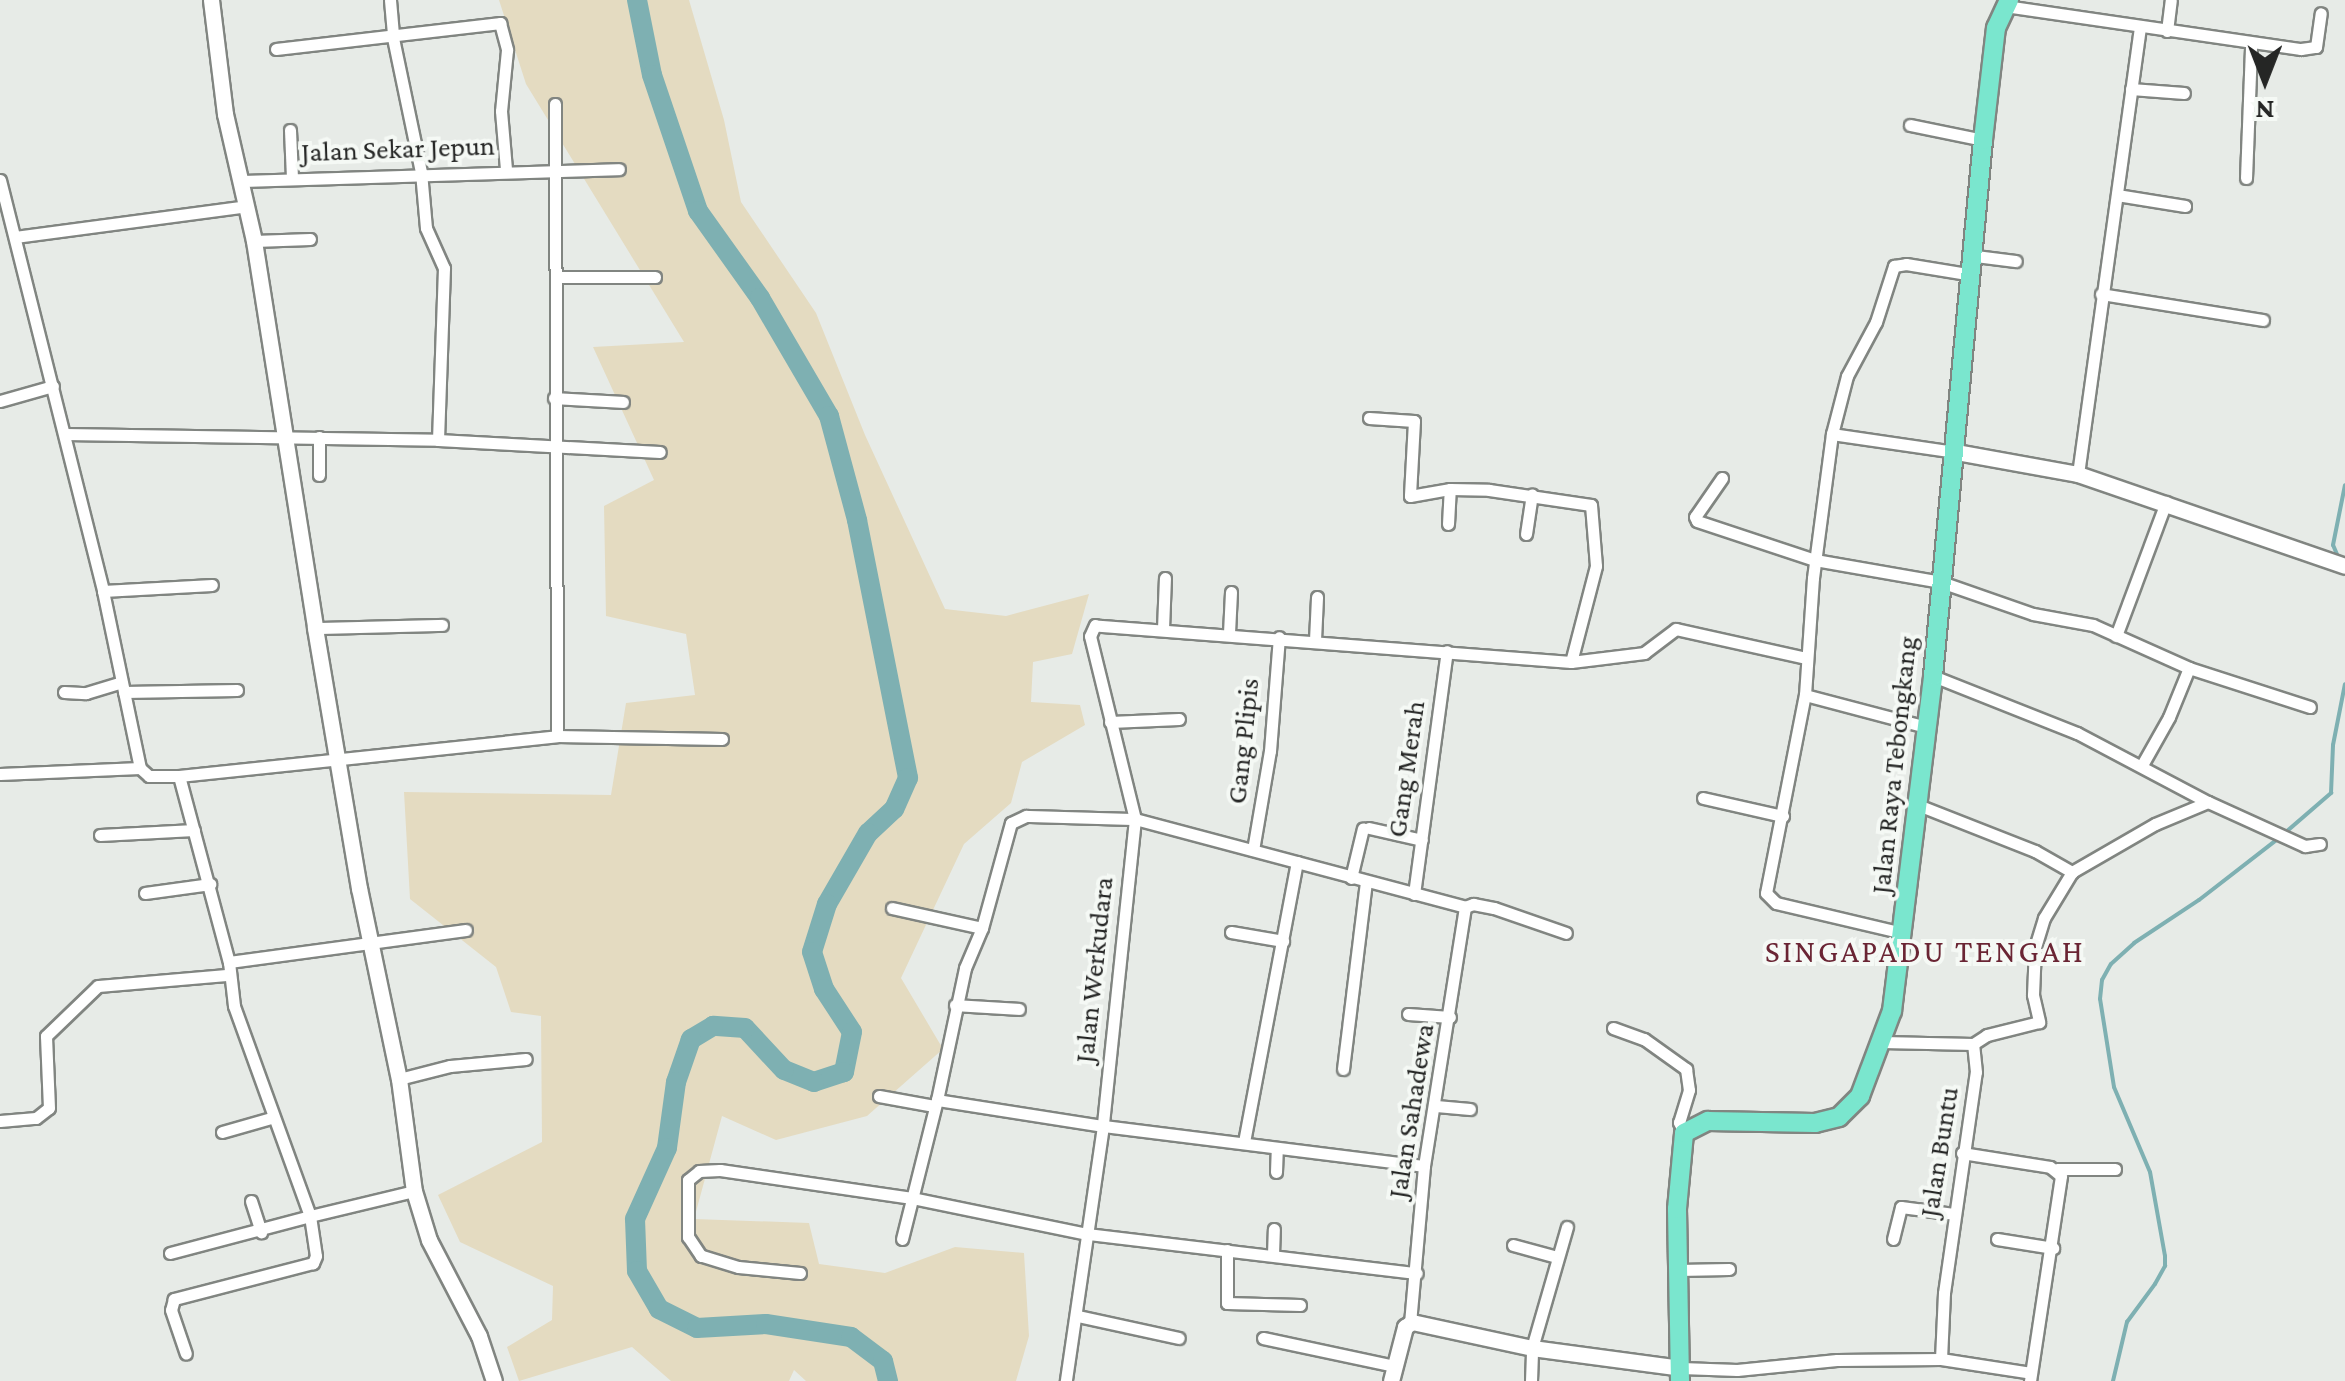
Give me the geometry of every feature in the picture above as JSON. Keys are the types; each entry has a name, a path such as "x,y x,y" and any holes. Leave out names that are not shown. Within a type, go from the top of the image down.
{"main road":[{"path":"211,0 226,114 254,241 314,628 370,946 399,1079 414,1191 428,1240 479,1336 494,1381"},
{"name":"Jalan Raya Tebongkang","path":"1684,1134 1708,1121 1815,1123 1840,1117 1860,1096 1892,1011 1956,452 1983,140 1996,28 2007,3"},
{"path":"1956,452 2078,474 2340,565"},
{"path":"1393,1373 1410,1323 1680,1374 1678,1270 1684,1134"}],"street":[{"path":"390,0 393,38 421,172 426,228 444,268 438,440"},
{"path":"2167,30 2171,0"},
{"path":"2007,3 2252,45 2307,49 2320,14"},
{"path":"276,48 501,24 507,50 501,112 506,169"},
{"path":"2078,474 2140,26"},
{"path":"2246,178 2252,45"},
{"path":"2132,89 2184,92"},
{"path":"555,104 557,736"},
{"path":"1910,125 1983,140"},
{"path":"290,130 292,178"},
{"name":"Jalan Sekar Jepun","path":"240,181 619,168"},
{"path":"0,180 3,208 15,238 103,591 140,768 149,776 557,736 722,739"},
{"path":"2117,194 2185,206"},
{"path":"15,238 246,206"},
{"path":"254,241 310,238"},
{"path":"1903,933 1768,898 1805,696 1815,560 1832,434 1847,376 1876,322 1894,266 2016,261"},
{"path":"558,277 655,277"},
{"path":"2101,294 2263,320"},
{"path":"0,401 53,386"},
{"path":"554,398 623,402"},
{"path":"1369,418 1414,420 1410,496 1450,489 1532,494 1588,504 1594,514 1596,566 1570,662"},
{"path":"65,434 319,436 660,452"},
{"path":"1832,434 1956,452"},
{"path":"319,436 320,475"},
{"path":"1722,478 1696,520 1815,560 1941,582 2116,636 2189,668 2310,707"},
{"path":"1448,524 1450,489"},
{"path":"1526,534 1532,494"},
{"path":"2116,636 2166,502"},
{"path":"1163,629 1164,578"},
{"path":"103,591 212,586"},
{"path":"1229,633 1231,592"},
{"path":"1316,640 1317,596"},
{"path":"1135,819 1090,636 1092,628 1105,624 1570,662 1644,653 1676,629 1806,658"},
{"path":"314,628 442,625"},
{"name":"Gang Plipis","path":"1253,850 1270,751 1279,637"},
{"name":"Gang Merah","path":"1414,894 1447,652"},
{"path":"2142,765 2169,717 2189,668"},
{"path":"1932,676 2076,733 2208,802 2305,846 2320,844"},
{"path":"64,692 122,687 237,690"},
{"path":"1805,696 1926,727"},
{"path":"1110,722 1180,719"},
{"path":"0,774 140,768"},
{"path":"179,776 210,884 228,968 271,1118 310,1216 316,1256 313,1263 174,1299 171,1310 186,1354"},
{"path":"1703,798 1784,816"},
{"path":"1882,1042 1974,1044 1987,1035 2024,1029 2039,1022 2033,994 2035,947 2044,918 2072,872 2155,824 2208,802"},
{"path":"1918,804 2035,851 2072,872"},
{"path":"902,1239 956,1005 1011,823 1026,816 1135,819 1465,908 1484,906 1566,932"},
{"name":"Jalan Werkudara","path":"1066,1381 1103,1126 1135,819"},
{"path":"1351,878 1366,828 1422,840"},
{"path":"100,835 194,830"},
{"path":"1244,1142 1297,862"},
{"path":"1343,1069 1366,882"},
{"path":"145,892 210,884"},
{"path":"892,908 982,928"},
{"name":"Jalan Sahadewa","path":"1410,1323 1424,1166 1465,908"},
{"path":"0,1122 36,1118 49,1108 46,1036 98,986 466,930"},
{"path":"1231,932 1283,941"},
{"path":"956,1005 1019,1009"},
{"path":"1408,1014 1450,1017"},
{"path":"1613,1028 1644,1039 1686,1069 1689,1090 1680,1122 1684,1134"},
{"name":"Jalan Buntu","path":"1941,1359 1954,1214 1976,1072 1974,1044"},
{"path":"399,1079 450,1066 526,1059"},
{"path":"879,1096 1424,1166"},
{"path":"1436,1106 1470,1109"},
{"path":"222,1132 271,1118"},
{"path":"1276,1172 1277,1148"},
{"path":"1962,1153 2058,1169 2116,1168"},
{"path":"1680,1374 1736,1376 1837,1360 1941,1359 2031,1377 2062,1190 2058,1169"},
{"path":"800,1273 738,1267 701,1256 688,1237 688,1180 699,1171 720,1170 912,1198 1088,1234 1417,1273"},
{"path":"170,1253 414,1191"},
{"path":"252,1201 261,1232"},
{"path":"1893,1239 1900,1207 1954,1214"},
{"path":"1531,1381 1532,1348 1567,1227"},
{"path":"1274,1229 1274,1254"},
{"path":"1997,1240 2053,1248"},
{"path":"1513,1245 1557,1257"},
{"path":"1227,1250 1227,1303 1300,1305"},
{"path":"1678,1270 1730,1269"},
{"path":"1078,1316 1179,1338"},
{"path":"1263,1338 1393,1373"}],"shaded area":[{"path":"499,0 689,0 724,120 741,202 816,313 865,435 945,609 1006,616 1089,594 1072,654 1033,662 1031,702 1080,705 1085,725 1022,762 1011,803 964,844 901,978 943,1049 867,1116 776,1140 722,1116 694,1219 809,1223 819,1264 885,1273 955,1247 1024,1253 1029,1336 1016,1381 806,1381 794,1370 789,1381 671,1381 632,1347 519,1381 507,1347 552,1320 553,1286 460,1242 438,1195 542,1142 541,1016 511,1012 496,967 410,899 404,792 611,795 626,703 695,695 686,634 606,616 604,506 654,480 593,347 684,342 526,84"}],"waterway":[{"path":"637,0 652,75 698,211 760,298 829,416 857,520 908,778 894,809 868,833 827,904 812,952 824,989 852,1032 844,1072 814,1082 784,1070 745,1028 713,1026 691,1039 676,1082 667,1148 635,1219 637,1271 659,1309 697,1328 766,1324 851,1337 883,1361 888,1381"},
{"path":"2339,559 2333,545 2345,485"},
{"path":"2286,832 2331,793 2333,745 2345,684"},
{"path":"2113,1381 2127,1322 2155,1284 2165,1266 2165,1256 2150,1172 2114,1087 2100,999 2102,980 2111,964 2134,943 2199,900 2279,838"}],"district":[{"name":"SINGAPADU TENGAH","path":"1925,951"}]}
